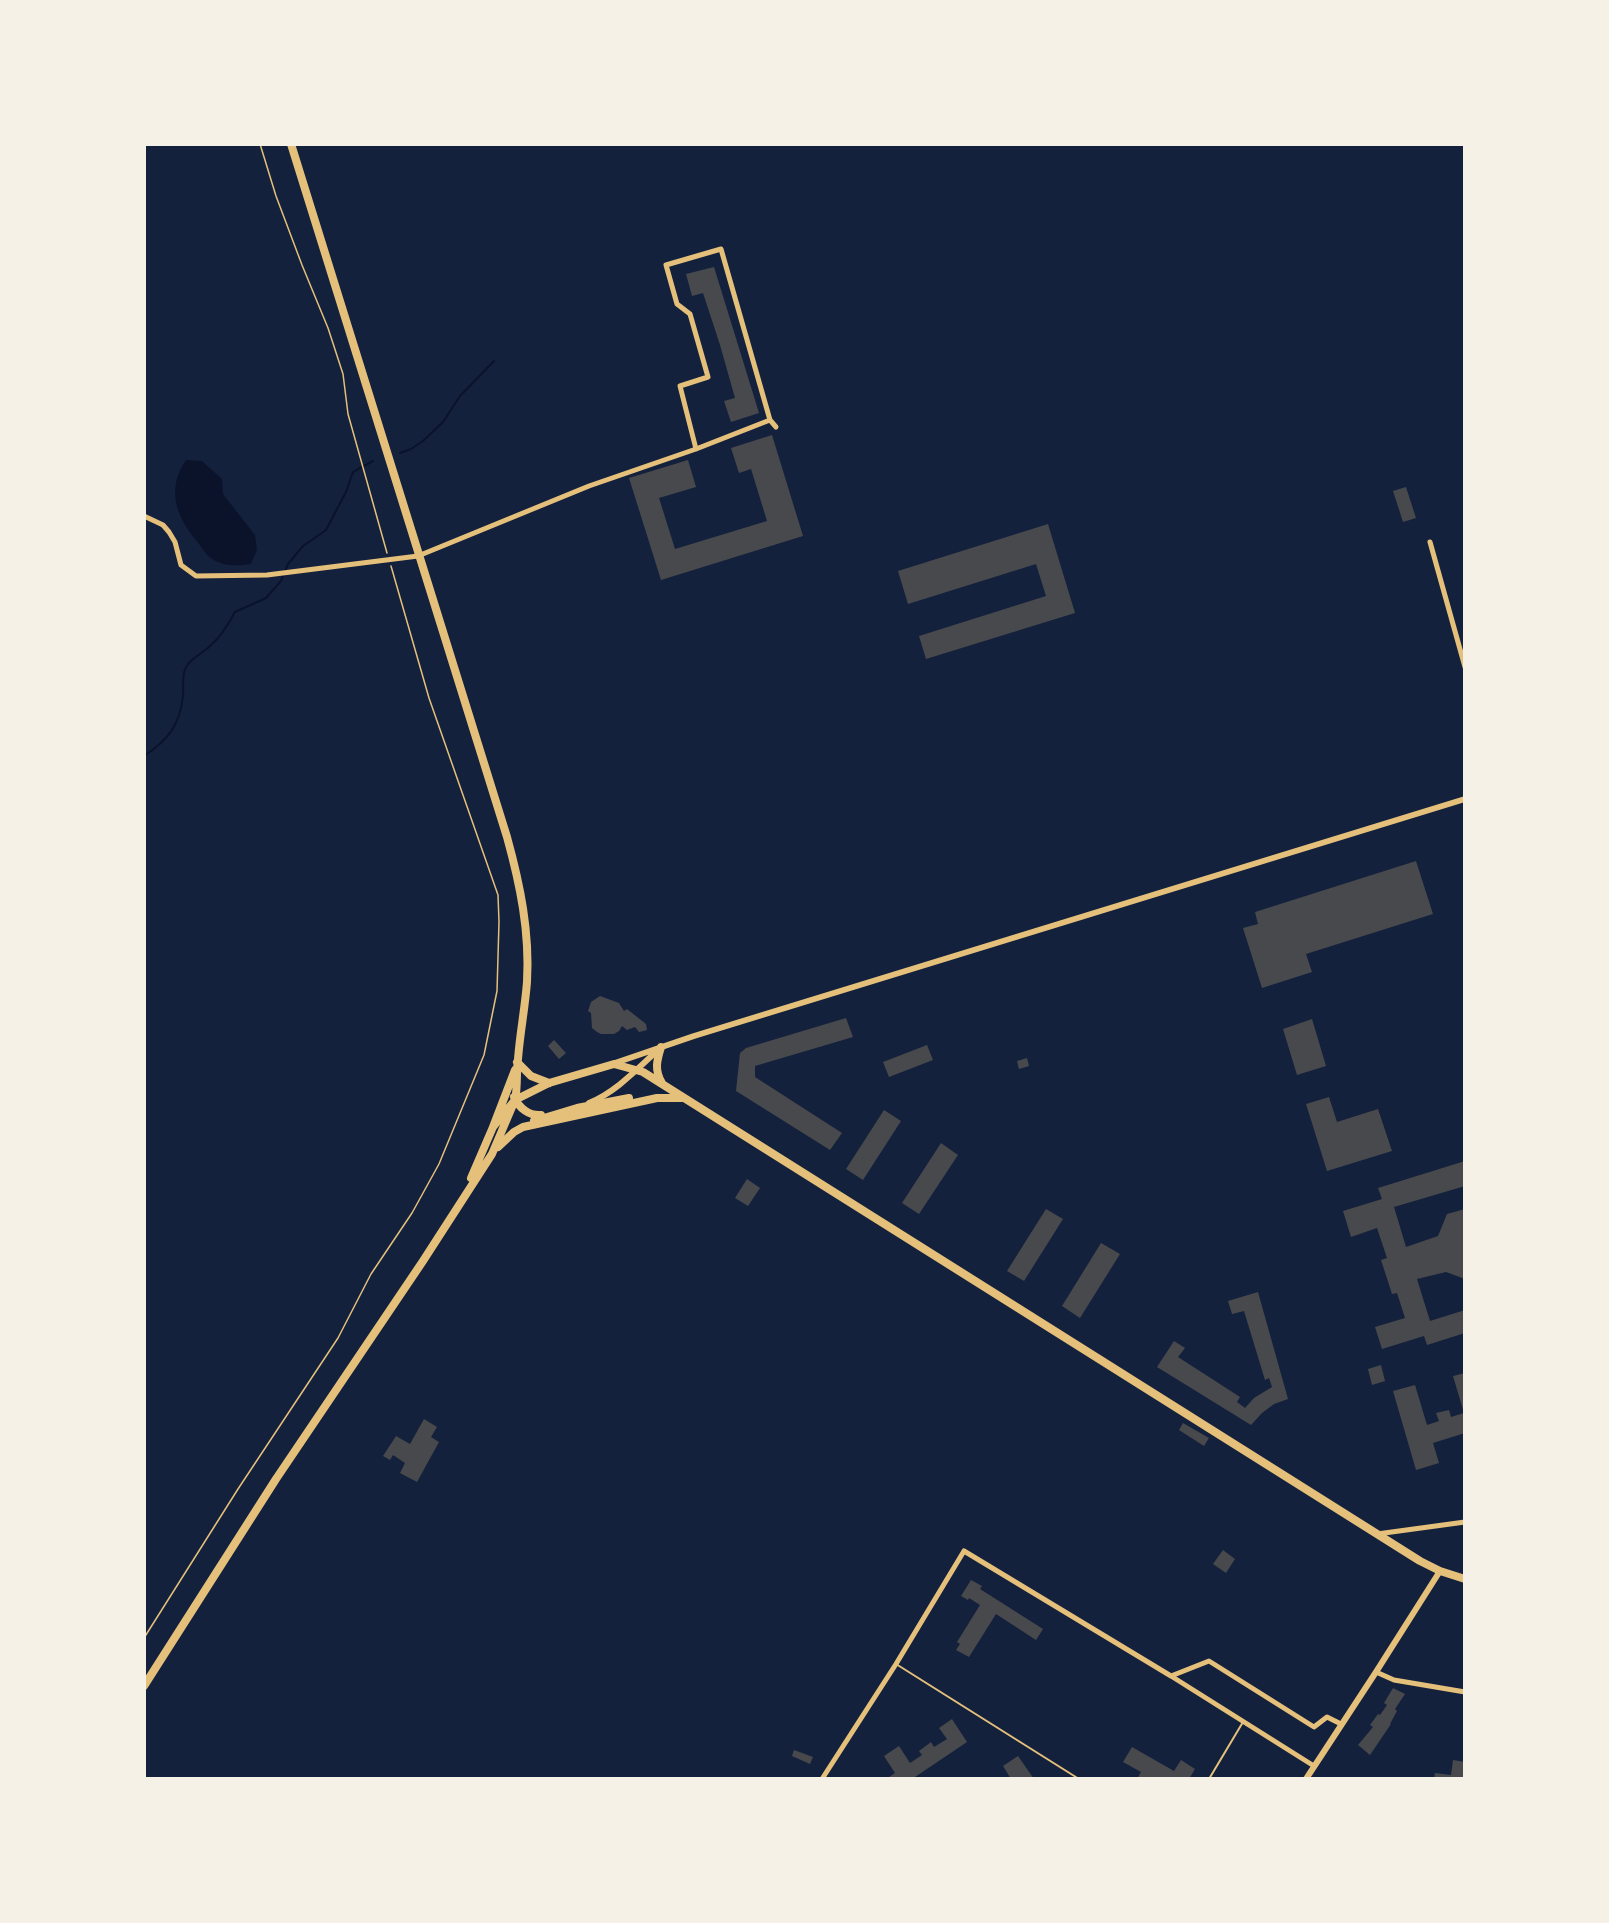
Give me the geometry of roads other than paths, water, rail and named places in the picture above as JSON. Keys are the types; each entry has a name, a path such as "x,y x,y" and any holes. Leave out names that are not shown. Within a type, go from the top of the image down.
{"main road":[{"path":"144,1686 276,1479 417,1271 492,1154 515,1100 527,980 523,901 507,837 291,144"},
{"path":"662,1047 656,1066 662,1083"},
{"path":"460,1203 493,1128 517,1062"},
{"path":"517,1062 531,1076 549,1083"},
{"path":"493,1128 515,1100 549,1083 614,1064 636,1070 662,1083 682,1098 1377,1534 1440,1571 1465,1579"},
{"path":"514,1072 515,1100 533,1115 548,1115"},
{"path":"492,1154 518,1129 548,1115 655,1093 665,1093 682,1098"},
{"path":"518,1129 647,1100 682,1098"}],"street":[{"path":"696,449 680,387 708,377 690,314 677,304 666,265 721,249 770,420 776,427"},
{"path":"144,516 163,525 169,532 175,542 181,566 189,573 207,577 267,575 418,556 589,486 696,449 770,420"},
{"path":"1430,542 1465,667"},
{"path":"614,1064 662,1047 1465,799"},
{"path":"577,1108 602,1098 662,1047"},
{"path":"1377,1534 1465,1522"},
{"path":"822,1779 896,1664 964,1551 1171,1676 1314,1766"},
{"path":"1306,1779 1440,1571"},
{"path":"1171,1676 1209,1661 1314,1727 1327,1717 1341,1724"},
{"path":"1376,1672 1394,1680 1465,1692"}],"lane":[{"path":"896,1664 1079,1779"},
{"path":"1209,1779 1244,1722"}],"water":[{"path":"186,460 202,461 222,479 223,494 255,535 257,550 251,564 230,565 216,561 209,557 191,534 176,504 175,493 180,471"}],"waterway":[{"path":"400,453 423,441 443,422 460,396 494,361"},
{"path":"144,756 160,744 176,724 188,664 218,639 235,612 266,598 281,581 288,564 303,546 326,530 346,492 353,472 373,461"}]}
